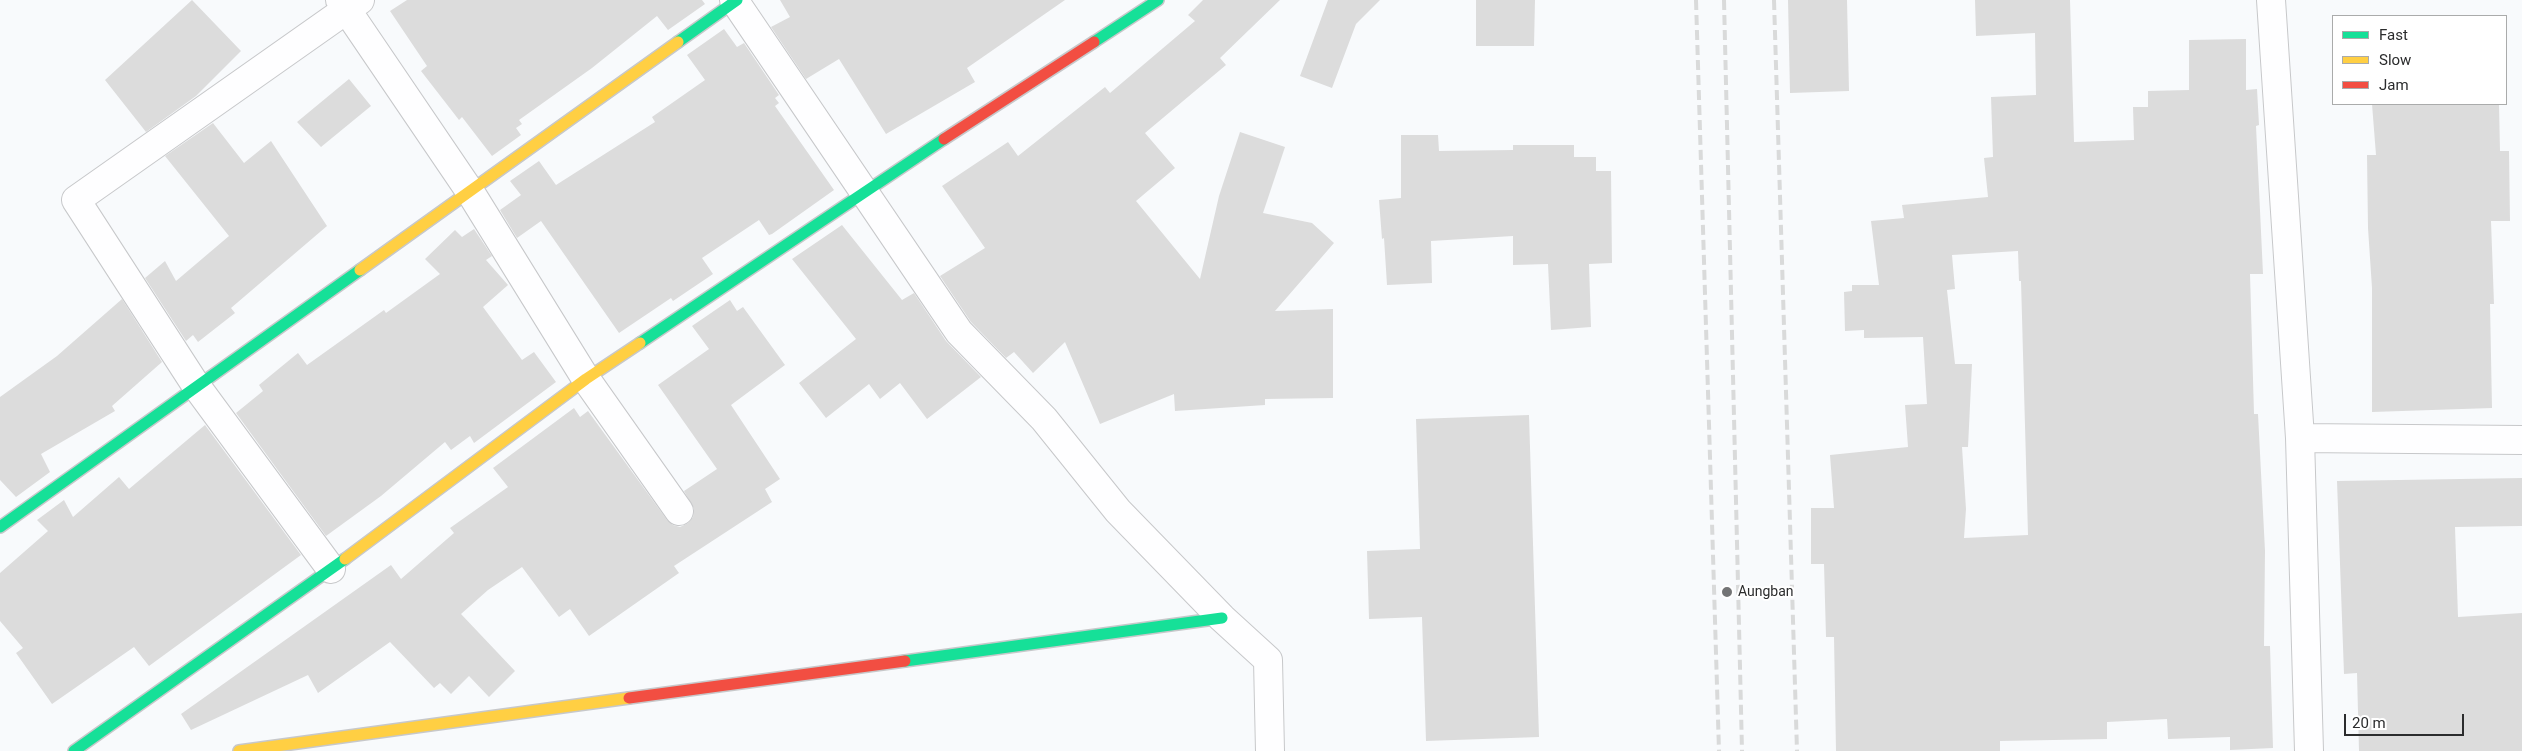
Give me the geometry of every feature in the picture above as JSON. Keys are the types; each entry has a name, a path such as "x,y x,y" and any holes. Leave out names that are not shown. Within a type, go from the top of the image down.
{"street":[{"path":"2271,0 2300,438 2309,751"},
{"path":"0,527 736,1 959,332 1044,419 1118,511 1222,618 1268,660 1270,751"},
{"path":"74,751 331,569 586,379 1146,3"},
{"path":"331,569 197,387 76,200 348,4 469,190 586,379 679,511"},
{"path":"2300,438 2522,440"},
{"path":"239,751 1222,618"}],"building":[{"path":"192,0 241,51 196,96 146,132 105,80"},
{"path":"407,0 702,0 705,4 668,30 657,16 592,68 519,120 522,124 516,128 521,135 492,156 462,117 459,120 421,71 427,66 390,11"},
{"path":"780,0 1065,0 967,68 975,82 886,134 839,59 806,79 771,27 790,17"},
{"path":"1203,0 1280,0 1220,58 1226,65 1145,133 1175,168 1136,201 1200,279 1219,196 1240,132 1285,147 1263,213 1312,223 1334,243 1275,311 1333,309 1333,398 1265,399 1265,405 1175,411 1174,394 1100,424 1065,342 1033,373 1014,352 1006,358 971,322 940,276 985,248 942,186 1008,142 1018,156 1105,87 1110,93 1195,21 1188,15"},
{"path":"1328,0 1380,0 1356,24 1332,88 1300,76"},
{"path":"1476,0 1535,0 1534,46 1476,46"},
{"path":"1788,0 1847,0 1849,91 1790,93"},
{"path":"1975,0 2070,0 2074,142 2134,140 2133,107 2148,107 2148,91 2189,90 2189,40 2246,39 2246,90 2257,89 2259,125 2256,126 2263,274 2250,274 2254,414 2258,414 2265,551 2264,646 2270,646 2273,748 2230,750 2230,737 2168,739 2167,719 2107,722 2107,739 2000,741 2000,751 1836,751 1834,637 1826,637 1824,564 1811,564 1811,508 1834,508 1830,455 1908,447 1905,405 1927,404 1923,337 1864,338 1864,330 1845,331 1844,292 1852,291 1852,285 1879,285 1871,221 1904,218 1902,205 1988,197 1984,158 1993,157 1991,97 2036,95 2035,33 1976,36","holes":["2018,251 2019,281 2021,281 2028,535 1964,538 1966,509 1962,447 1968,447 1972,364 1955,364 1947,290 1955,289 1952,255"]},
{"path":"724,29 737,47 744,43 779,95 775,98 779,103 775,106 834,190 772,234 769,235 759,220 702,258 713,274 673,301 671,298 619,333 541,221 517,238 500,210 521,195 510,181 539,161 556,185 655,122 652,117 705,80 687,55"},
{"path":"349,79 371,106 321,147 297,122"},
{"path":"2372,105 2499,105 2500,151 2509,151 2510,221 2491,221 2494,304 2490,304 2492,408 2372,412 2372,288 2368,228 2367,155 2376,155"},
{"path":"213,123 244,163 271,141 327,226 231,308 235,313 198,342 193,335 186,341 145,278 165,261 176,281 229,236 165,156"},
{"path":"1401,135 1438,135 1439,151 1513,150 1513,145 1574,145 1574,157 1596,157 1596,171 1611,171 1612,263 1589,264 1591,327 1551,330 1548,264 1513,265 1513,236 1431,241 1432,283 1387,285 1379,200 1401,198"},
{"path":"842,225 902,300 914,293 946,341 981,377 927,419 900,383 880,399 869,384 826,418 799,383 856,339 792,259"},
{"path":"474,229 492,256 486,260 508,285 483,307 522,360 534,352 556,382 474,443 470,436 451,450 445,442 381,496 326,536 236,413 263,391 259,385 298,353 307,365 384,310 386,313 440,274 425,259 455,230 462,237"},
{"path":"122,299 162,362 112,406 115,411 41,454 50,472 16,497 0,480 0,397 57,356"},
{"path":"730,300 737,311 743,307 785,365 731,405 780,479 765,489 772,502 674,566 679,573 589,636 570,609 559,617 522,567 488,590 461,614 515,671 489,697 469,676 451,694 440,683 434,688 390,642 318,693 308,675 191,730 181,714 391,565 401,579 454,533 450,528 508,487 493,468 574,408 580,417 588,411 667,520 673,525 680,527 688,523 693,517 694,509 684,491 717,469 658,385 709,349 692,326"},
{"path":"1529,415 1539,737 1426,741 1422,617 1369,619 1367,551 1420,549 1416,419"},
{"path":"205,425 301,555 149,666 134,647 52,704 16,653 23,648 0,621 0,573 48,531 37,520 64,500 73,517 119,477 129,489"},
{"path":"2522,478 2522,526 2455,527 2458,617 2522,613 2522,751 2359,751 2357,673 2344,674 2337,481"}],"railway":[{"path":"1696,0 1719,751"},
{"path":"1724,0 1742,751"},
{"path":"1774,0 1797,751"}],"traffic: fast":[{"path":"678,42 737,0"},
{"path":"1094,42 1158,0"},
{"path":"640,343 944,139"},
{"path":"0,527 360,270"},
{"path":"74,751 345,559"},
{"path":"905,661 1222,618"}],"traffic: slow":[{"path":"360,270 678,42"},
{"path":"345,559 586,379 640,343"},
{"path":"239,751 629,698"}],"traffic: jam":[{"path":"944,139 1094,42"},
{"path":"629,698 905,661"}],"place":[{"name":"Aungban","path":"1727,592"}]}
